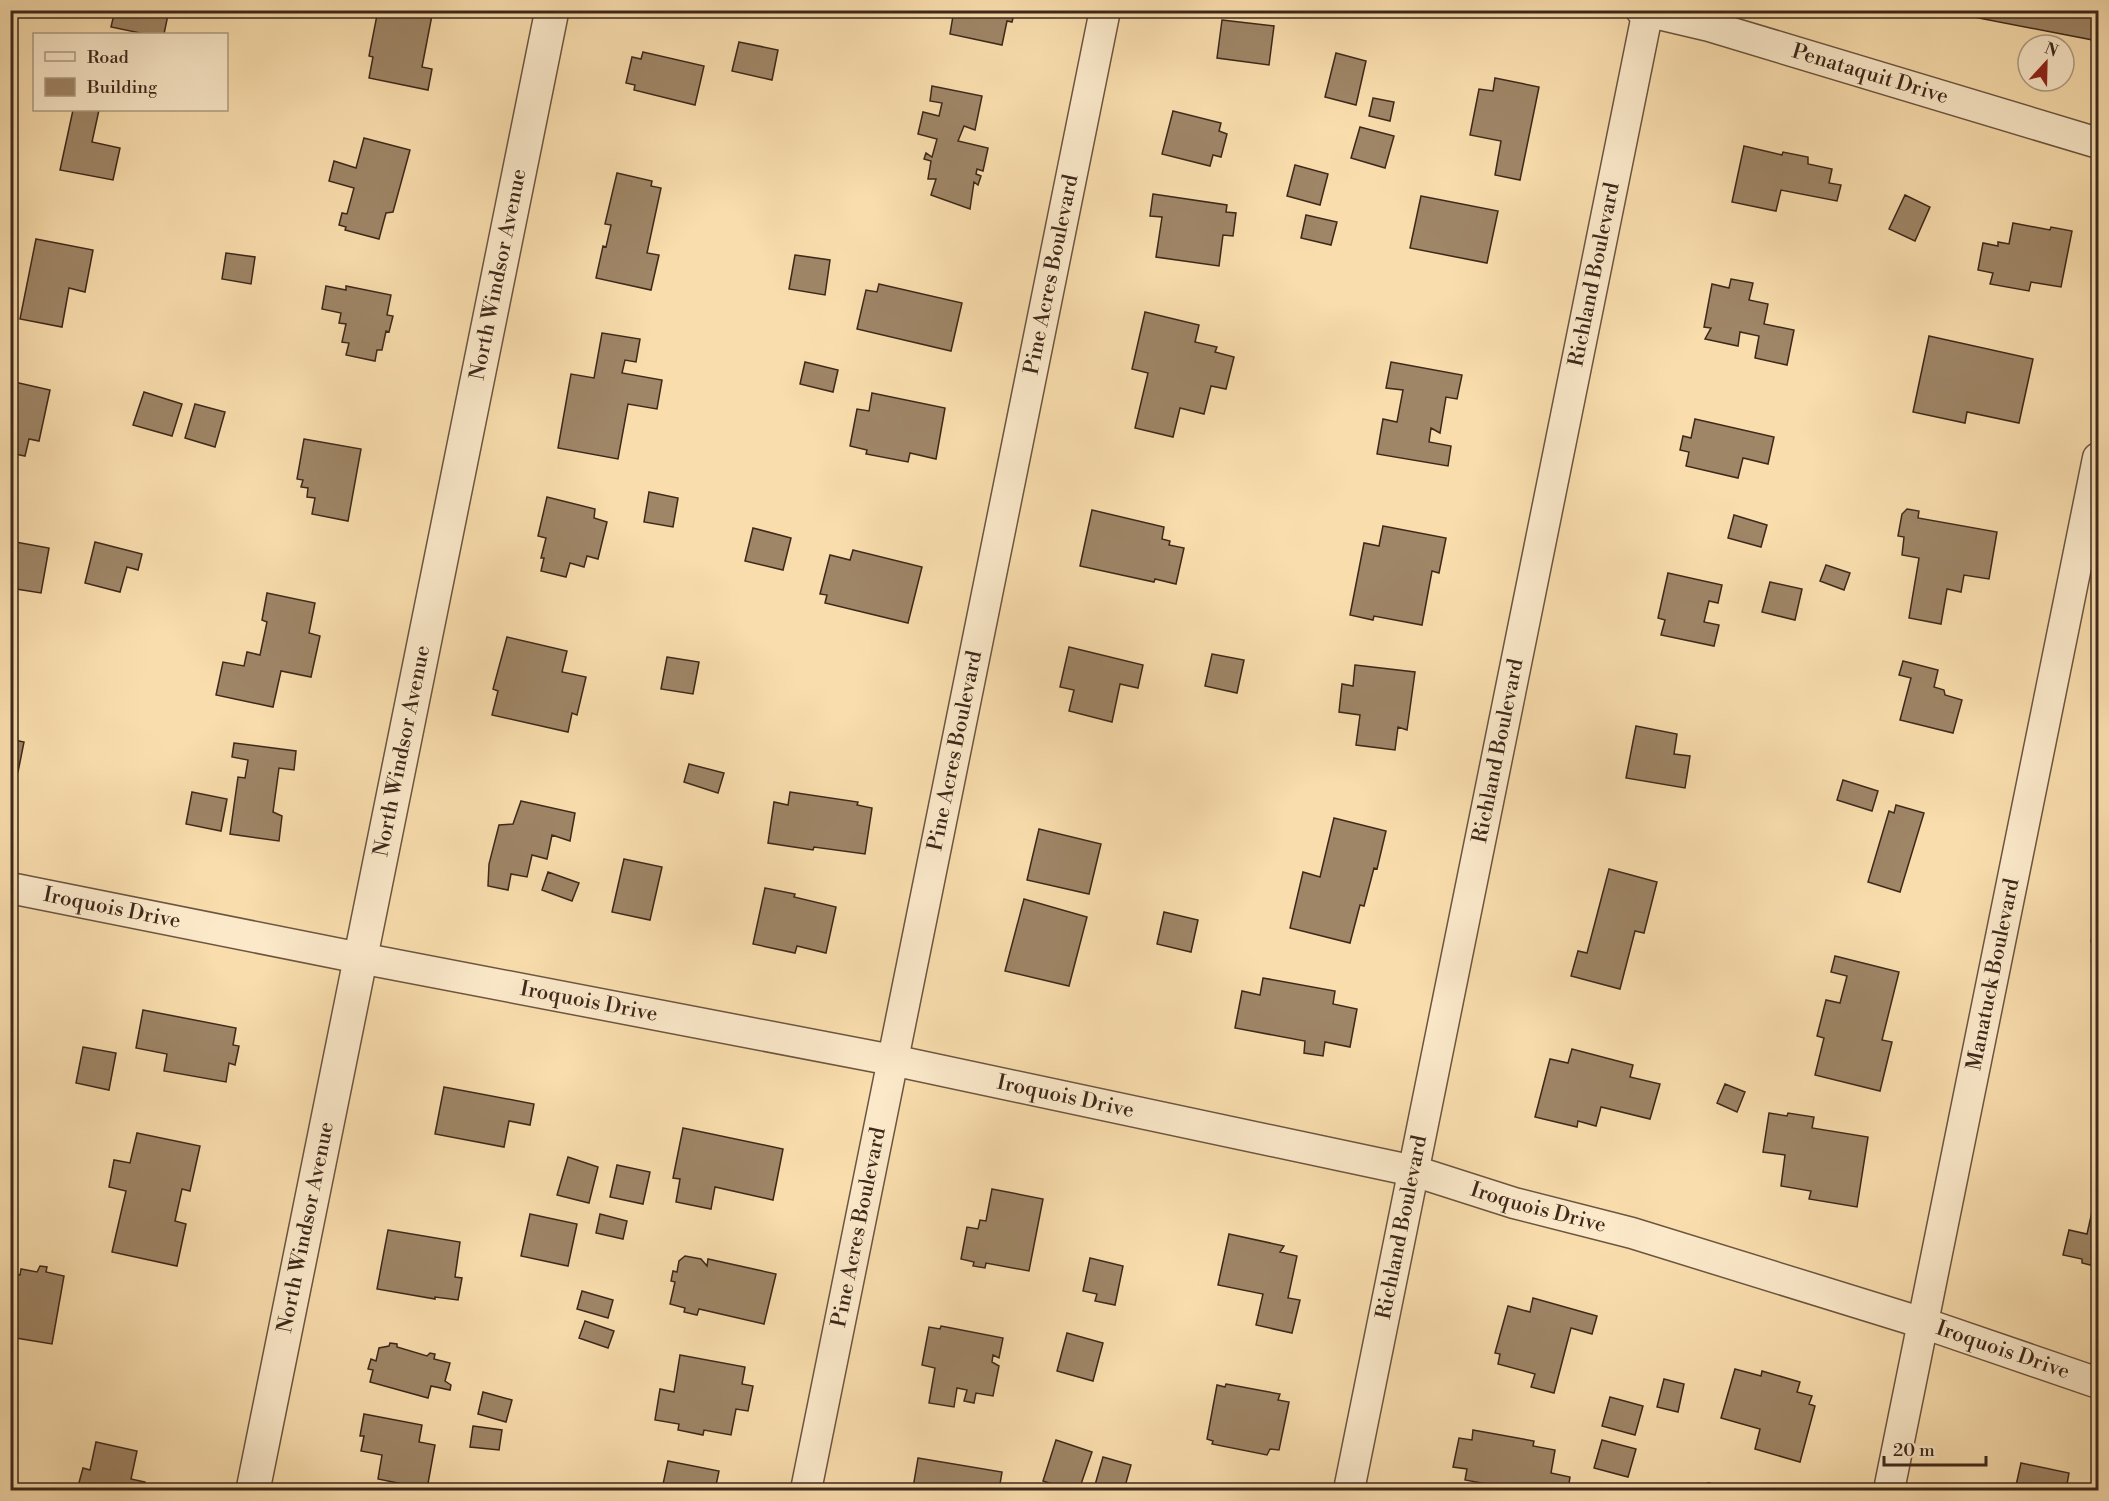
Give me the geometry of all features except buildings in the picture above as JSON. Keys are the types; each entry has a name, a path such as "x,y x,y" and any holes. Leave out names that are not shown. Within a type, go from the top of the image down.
{"street":[{"name":"North Windsor Avenue","path":"253,1491 552,10"},
{"name":"Pine Acres Boulevard","path":"806,1491 1105,10"},
{"name":"Penataquit Drive","path":"1645,11 1710,26 2098,143"},
{"name":"Richland Boulevard","path":"1349,1491 1645,11"},
{"name":"Manatuck Boulevard","path":"1889,1491 2098,458"},
{"name":"Iroquois Drive","path":"10,888 892,1060 1414,1171 1514,1203 1632,1233 1923,1323 2098,1383"}]}
